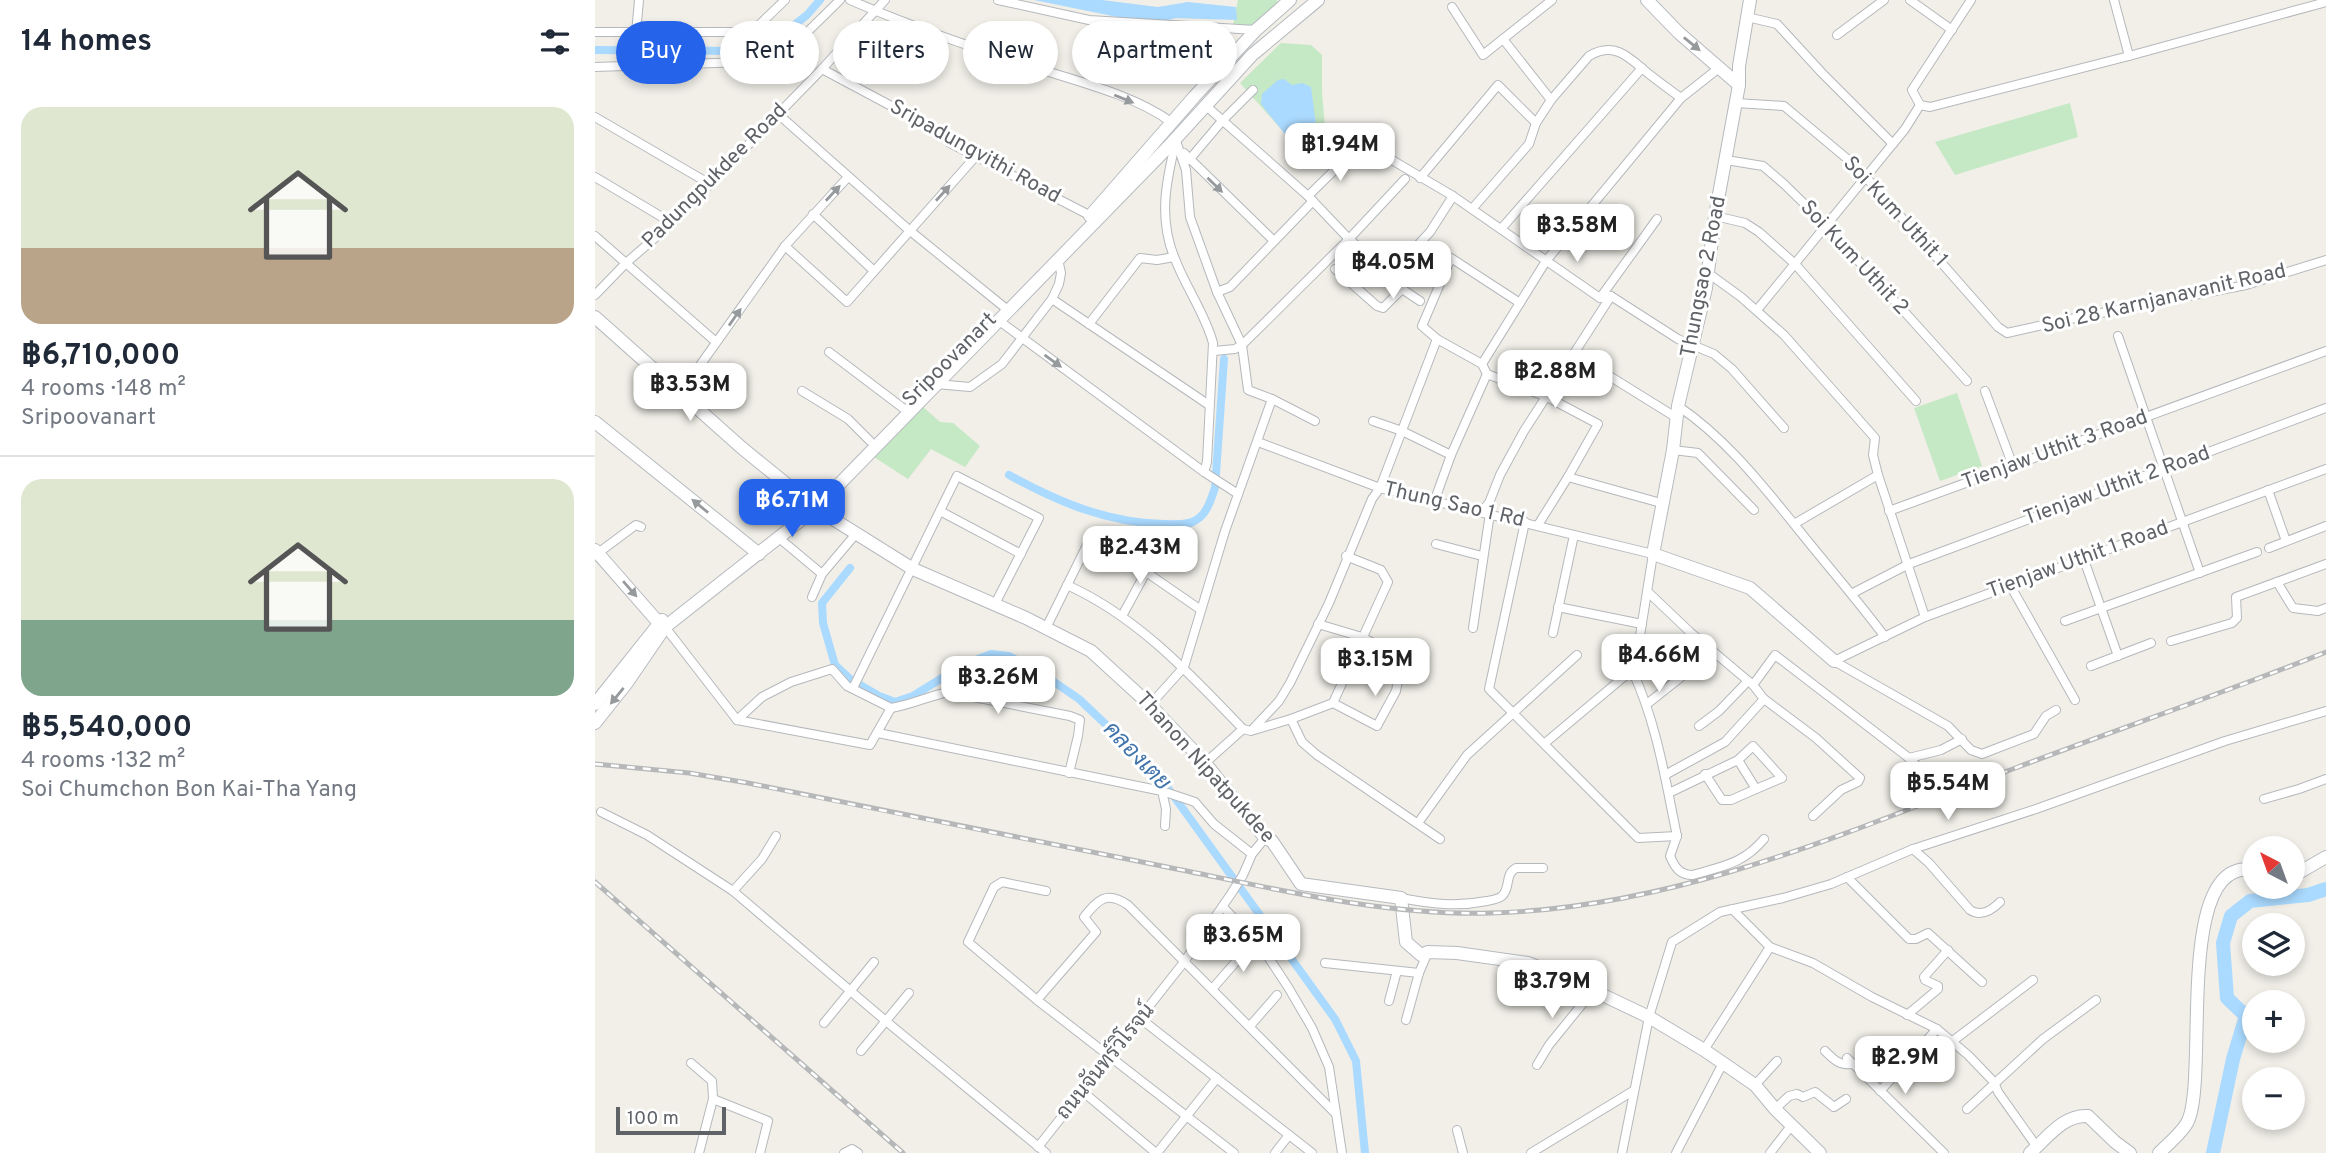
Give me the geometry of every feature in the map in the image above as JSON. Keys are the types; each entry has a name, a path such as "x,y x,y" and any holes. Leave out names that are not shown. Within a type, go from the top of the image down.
{"street":[{"path":"637,21 639,0"},
{"path":"706,32 734,32 759,26 785,0"},
{"path":"595,67 745,62 778,54 790,49 840,0"},
{"path":"850,0 971,47 1081,82 1156,112 1171,122"},
{"name":"Padungpukdee Road","path":"595,295 626,263 673,223 885,0"},
{"path":"998,0 1089,20 1256,30"},
{"name":"Sripoovanart","path":"756,552 779,538 936,384 1094,218 1172,144 1252,55 1318,0"},
{"path":"1452,7 1483,55 1552,0"},
{"path":"1647,0 1679,33 1739,85"},
{"name":"Thungsao 2 Road","path":"1653,554 1678,412 1708,273 1750,0"},
{"path":"1837,35 1884,0"},
{"path":"1910,0 1952,30"},
{"path":"1920,105 1912,90 1971,0"},
{"path":"2114,0 2129,56"},
{"name":"Sripoovanart","path":"595,704 662,625 813,505 902,408 1058,259 1171,122 1285,2"},
{"path":"1920,105 1930,107 2326,2"},
{"path":"1747,17 1777,24 1893,144"},
{"path":"595,32 616,33"},
{"path":"1503,39 1551,100"},
{"path":"1472,209 1529,144 1536,123 1551,100 1594,53 1625,52 1681,98"},
{"path":"1501,229 1642,68"},
{"path":"1482,365 1546,261 1681,98 1719,68"},
{"name":"Sripadungvithi Road","path":"822,69 938,131 950,143 1094,218"},
{"path":"1420,178 1498,85 1536,123"},
{"path":"1189,160 1253,90"},
{"path":"1194,97 1310,199 1349,239 1391,274 1402,289 1420,300"},
{"name":"Soi Kum Uthit 1","path":"1736,103 1784,106 1857,167 2003,330"},
{"path":"1756,310 1866,178 1920,105"},
{"path":"779,114 909,230 1007,308"},
{"path":"595,117 710,184"},
{"path":"1172,144 1274,242"},
{"path":"1172,144 1164,214 1174,257 1208,326 1217,351 1209,405 1206,474"},
{"path":"1172,144 1186,170 1190,217 1239,347 1248,390 1272,398 1315,421"},
{"path":"1217,292 1230,287 1274,242 1353,150"},
{"path":"1375,150 1453,196 1599,298 1611,296 1678,339 1714,354 1732,369 1784,428"},
{"path":"785,246 847,302 977,156"},
{"name":"Soi Kum Uthit 2","path":"1726,160 1763,166 1784,184 1826,225 1967,381"},
{"path":"595,177 673,223"},
{"path":"681,392 785,246 848,177"},
{"path":"1217,351 1239,347 1349,239 1405,179"},
{"path":"1391,274 1430,232 1453,196"},
{"path":"813,214 873,270"},
{"path":"1715,216 1745,223 1795,264 1916,401"},
{"path":"1599,298 1657,219"},
{"path":"595,236 716,342"},
{"path":"1089,324 1140,258 1157,260 1174,257"},
{"path":"1520,303 1451,258 1422,326 1482,365 1487,374 1547,397 1598,424 1538,525"},
{"path":"936,384 969,387 1002,364 1052,299 1061,273 1058,259"},
{"name":"Soi 28 Karnjanavanit Road","path":"2003,330 2008,334 2070,319 2246,285 2326,260"},
{"path":"1335,269 1377,306 1384,308 1402,289"},
{"path":"1708,273 1784,335 1875,438 1873,455 1878,475 1925,617"},
{"path":"1473,628 1486,512 1500,475 1524,431 1611,296"},
{"path":"1052,299 1209,405"},
{"name":"Thanon Nipatpukdee","path":"595,317 741,448 855,535 913,569 995,604 1091,651 1150,705 1205,762 1265,838 1272,841 1301,884 1402,904"},
{"path":"998,320 1237,494"},
{"path":"2118,336 2200,573"},
{"path":"1205,762 1279,701 1290,683 1372,499 1380,488 1437,338"},
{"name":"Tienjaw Uthit 3 Road","path":"1889,511 2326,351"},
{"path":"829,352 902,408"},
{"path":"1574,354 1678,412 1701,421 1757,479 1853,593 1885,637"},
{"path":"1434,502 1451,455 1487,374"},
{"path":"802,391 848,419 870,442"},
{"path":"1985,391 2013,466"},
{"path":"1150,705 1184,667 1237,494 1272,398"},
{"name":"Tienjaw Uthit 2 Road","path":"1853,593 1909,564 2326,408"},
{"path":"1373,421 1402,430 1451,455"},
{"path":"595,422 756,552"},
{"name":"Thung Sao 1 Rd","path":"1258,442 1380,488 1653,554"},
{"path":"1673,450 1697,453 1754,510"},
{"name":"Tienjaw Uthit 1 Road","path":"1834,661 1925,617 2326,469"},
{"path":"1794,524 1878,475"},
{"path":"853,688 957,476 1039,518 995,604"},
{"path":"1568,477 1661,503"},
{"path":"2268,490 2286,541"},
{"path":"940,510 1021,554"},
{"path":"1525,522 1489,689 1638,838 1677,835"},
{"path":"2269,548 2326,526"},
{"path":"641,527 633,527 596,551 662,625 737,720 870,745 891,708"},
{"path":"812,597 822,574 855,535"},
{"path":"1553,633 1574,535"},
{"path":"779,538 822,574"},
{"path":"1046,628 1089,541 1146,572 1202,610"},
{"path":"1436,544 1482,556"},
{"path":"2065,621 2257,552"},
{"path":"1545,743 1635,667 1653,554 1750,588 1834,661 1948,726 1971,750 1982,754 2034,734 2046,716 2056,710"},
{"path":"1247,730 1291,719 1333,703 1388,582 1381,570 1346,556"},
{"path":"2083,557 2118,656"},
{"path":"2171,641 2232,624 2237,618 2235,598 2326,564"},
{"path":"1122,616 1146,572"},
{"path":"2277,582 2293,608 2318,611 2326,608"},
{"path":"1067,585 1122,616 1184,667 1247,730"},
{"path":"2010,585 2075,699"},
{"path":"1648,592 1707,647 1751,683 1764,699 1816,738 1859,777 1860,781 1841,790 1813,816"},
{"path":"1558,607 1642,624"},
{"name":"Sripoovanart","path":"595,723 627,684 662,625"},
{"path":"1318,625 1362,636 1402,659 1396,691 1377,726 1333,703"},
{"path":"2091,666 2151,643"},
{"path":"1647,704 1681,677 1707,647"},
{"path":"1418,823 1467,755 1577,655"},
{"path":"1699,726 1751,683 1775,655 1909,758 1921,771"},
{"path":"737,720 762,697 791,682 832,669 847,686 891,708 948,692 1080,720 1069,773"},
{"path":"1632,670 1647,704 1665,775 1677,835 1670,856 1677,869 1687,875 1693,875 1736,863 1751,853 1764,839"},
{"path":"1665,775 1725,742 1764,699"},
{"path":"1622,1153 1649,1017 1672,942 1720,912 1783,898 1847,877 1913,849 2036,809 2225,741 2326,711"},
{"path":"1291,719 1302,742 1317,755 1440,839"},
{"path":"878,733 1162,791 1191,800 1214,824 1252,854"},
{"path":"1909,758 1941,750 1962,739"},
{"path":"1668,793 1705,774 1738,760 1753,746 1782,778 1731,800 1722,800 1705,774"},
{"path":"1738,760 1756,789"},
{"path":"2264,799 2326,779"},
{"path":"1162,791 1165,826"},
{"path":"601,812 647,835 733,891 1046,1153"},
{"path":"733,891 762,859 776,836"},
{"name":"ถนนจันทร์วิโรจน์","path":"1038,1147 1184,962 1223,907 1243,875 1252,854 1265,838"},
{"path":"1913,849 1929,863 1970,910 1977,914 1984,913 2000,902"},
{"path":"2305,869 2326,857"},
{"path":"1543,868 1516,868 1509,875 1506,891 1500,898 1468,905 1402,904 1406,942 1421,955 1428,952 1457,953 1528,963 1567,978 1649,1017 1755,1085 1791,1126 1820,1153"},
{"path":"2159,1153 2188,1122 2196,1090 2200,946 2207,908 2225,877 2242,870"},
{"path":"1847,877 1909,939 1913,940 1928,933 1982,982"},
{"path":"1046,891 1002,882 994,887 968,942 1037,1000 1234,1153"},
{"path":"1037,1000 1096,932 1084,917 1097,900 1108,897 1120,899 1213,988 1335,1114"},
{"path":"1223,907 1254,941 1288,986 1312,1028 1329,1066 1342,1153"},
{"path":"1733,909 1770,947 1813,963 1872,998 1954,1040 1994,1082 2033,1150 2066,1121 2078,1115 2088,1116 2130,1153"},
{"path":"1213,988 1254,941"},
{"path":"1704,1051 1770,947"},
{"path":"1907,1014 1938,989 1938,986 1924,977 1948,950"},
{"path":"1406,1020 1428,952"},
{"path":"824,1023 874,962"},
{"path":"1325,963 1419,973"},
{"path":"1388,1001 1397,971"},
{"path":"1954,1040 2033,980"},
{"path":"1537,1065 1549,1045 1592,992"},
{"path":"860,1051 909,993"},
{"path":"1250,1026 1277,995"},
{"path":"1967,1109 2043,1039 2096,1000"},
{"path":"1141,1019 1313,1153"},
{"path":"1880,1091 1937,1029"},
{"path":"1825,1051 1836,1062 1847,1065 1850,1061 1944,1153"},
{"path":"1755,1085 1777,1061"},
{"path":"691,1063 712,1081 713,1099 699,1153"},
{"path":"1677,1153 1723,1063"},
{"path":"1082,1091 1157,1153 1217,1078"},
{"path":"1531,1153 1633,1091"},
{"path":"1775,1109 1789,1096 1797,1094 1803,1097 1815,1092 1834,1107 1846,1099"},
{"path":"713,1099 768,1121 760,1153"},
{"path":"1770,1153 1791,1126"},
{"path":"1457,1130 1463,1153"},
{"path":"1275,1153 1289,1135"},
{"path":"844,1153 852,1149 858,1153"}],"green space":[{"path":"1238,0 1276,0 1282,5 1256,30 1237,27 1237,21 1234,21"},
{"path":"1281,43 1311,45 1322,55 1327,151 1314,166 1240,83"},
{"path":"2070,103 2078,137 1955,175 1935,142"},
{"path":"1957,393 1982,466 1940,481 1914,408"},
{"path":"923,407 940,422 953,423 980,446 965,467 931,449 908,479 874,457"}],"water":[{"path":"1034,0 1102,0 1158,7 1188,2 1236,7 1237,20 1176,18 1164,21 1132,20"},
{"path":"1284,79 1292,85 1302,83 1311,87 1318,141 1310,149 1305,150 1295,145 1261,104 1262,94 1278,80"}],"waterway":[{"name":"คลองเตย","path":"595,50 748,51 784,33 807,15 820,0"},
{"name":"คลองเตย","path":"1009,475 1046,494 1103,515 1143,523 1193,522 1206,510 1215,488 1224,359"},
{"name":"คลองเตย","path":"850,568 822,603 823,623 835,665 850,679 895,702 913,696 963,665 991,654 1009,656 1041,673 1079,699 1157,773 1335,1019 1356,1061 1365,1153"},
{"path":"2213,1153 2233,1059 2246,1016 2227,998 2223,943 2231,916 2250,901 2308,895 2326,889"}],"railway":[{"path":"595,764 689,773 748,783 1328,899 1410,910 1491,913 1560,908 1628,897 1695,882 1761,862 1890,817 2326,652"},
{"path":"595,882 903,1153"}]}
